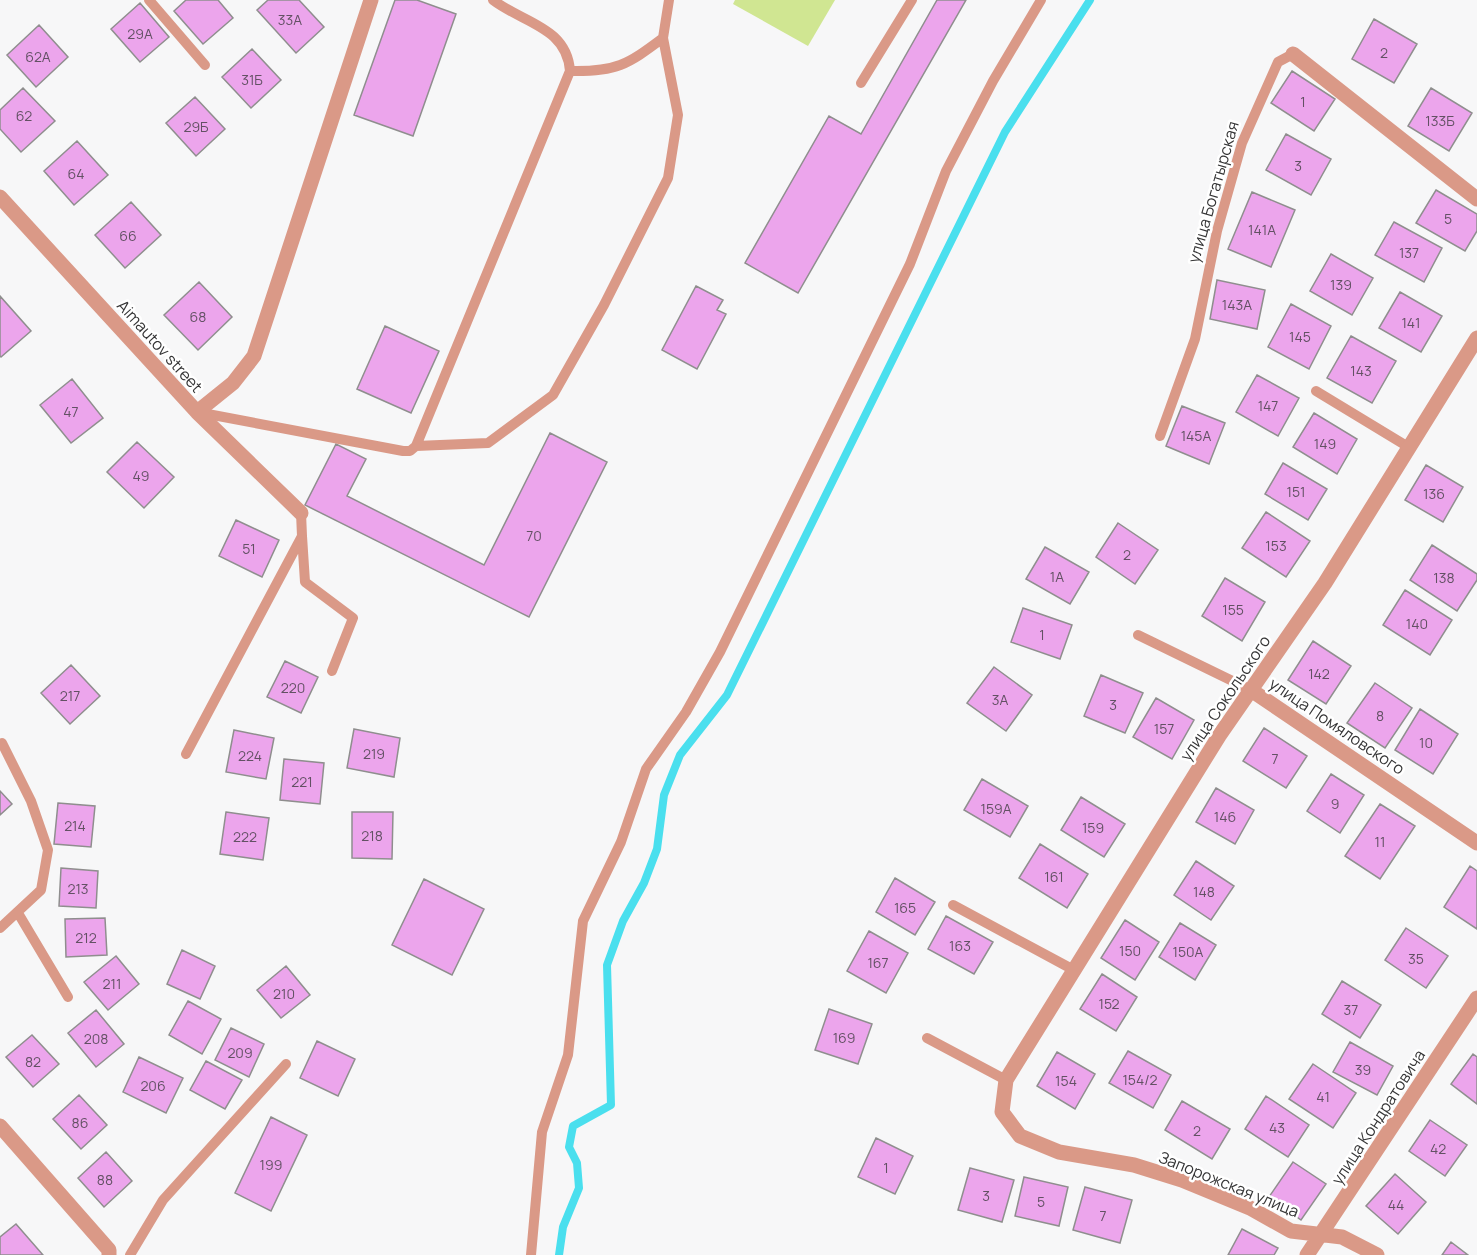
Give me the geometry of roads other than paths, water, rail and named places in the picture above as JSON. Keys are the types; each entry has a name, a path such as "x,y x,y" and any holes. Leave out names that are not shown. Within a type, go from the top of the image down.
{"street":[{"path":"196,412 233,383 254,356 371,0"},
{"name":"улица Богатырская","path":"1293,54 1477,199"},
{"name":"Aimautov street","path":"0,197 196,412 301,513"},
{"name":"улица Сокольского","path":"1006,1080 1072,969 1219,736 1325,583 1477,338"},
{"name":"улица Помяловского","path":"1251,690 1477,843"},
{"name":"улица Кондратовича","path":"1307,1255 1477,998"},
{"name":"Запорожская улица","path":"1006,1080 1002,1112 1020,1136 1059,1152 1134,1165 1182,1180 1250,1208 1291,1231 1342,1237 1377,1255"},
{"path":"0,1126 109,1250 109,1255"}],"lane":[{"path":"149,0 205,65"},
{"path":"416,446 561,98 570,71 569,57 561,41 493,0"},
{"path":"196,412 403,451 416,446 488,442 553,395 604,305 668,178 678,115 663,38 669,0"},
{"path":"861,83 912,0"},
{"path":"531,1255 542,1132 568,1055 583,921 621,842 646,769 686,712 720,652 910,264 946,171 993,81 1041,0"},
{"path":"570,71 601,72 630,63 663,38"},
{"name":"улица Богатырская","path":"1160,436 1195,339 1217,231 1242,143 1278,62 1293,54"},
{"path":"1316,391 1410,448"},
{"path":"301,513 305,582 353,618 332,671"},
{"path":"186,754 302,536"},
{"name":"улица Помяловского","path":"1138,634 1251,690"},
{"path":"0,928 41,890 48,850 31,801 2,743"},
{"path":"953,905 1072,969"},
{"path":"18,913 68,997"},
{"path":"927,1038 1006,1080"},
{"path":"130,1255 163,1200 286,1064"}],"waterway":[{"path":"559,1255 563,1227 579,1188 577,1163 569,1147 573,1126 611,1105 607,965 623,921 644,883 657,849 664,795 680,755 727,695 1005,132 1090,0"}]}
